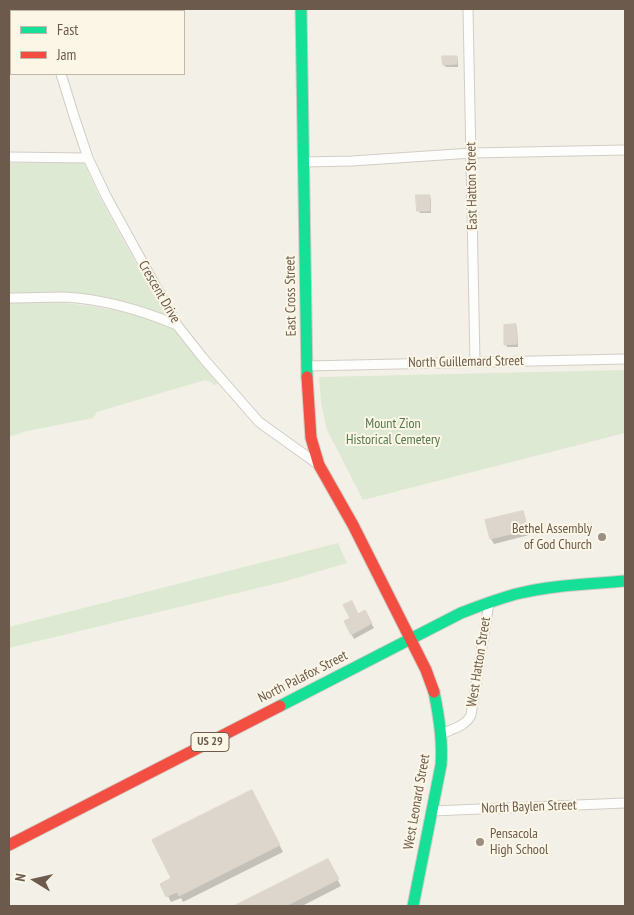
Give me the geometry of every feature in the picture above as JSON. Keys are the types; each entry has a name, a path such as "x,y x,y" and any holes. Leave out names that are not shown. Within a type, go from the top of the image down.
{"street":[{"name":"East Cross Street","path":"301,9 307,366 311,438 320,465 374,567"},
{"name":"East Hatton Street","path":"468,9 476,362"},
{"name":"Crescent Drive","path":"61,75 88,158 115,213 177,325 259,422 320,465"},
{"path":"304,162 352,161 472,152 625,150"},
{"path":"9,157 88,158"},
{"path":"9,298 93,300 153,315 177,325"},
{"name":"North Guillemard Street","path":"307,366 625,359"},
{"name":"West Leonard Street","path":"374,567 426,670 440,717 441,765 414,906"},
{"name":"North Palafox Street","path":"9,844 462,613 488,603 546,589 625,581"},
{"name":"West Hatton Street","path":"441,734 465,723 471,715 488,603"},
{"name":"North Baylen Street","path":"432,811 625,803"}],"green space":[{"path":"9,163 84,163 100,198 164,314 126,302 88,295 9,293"},
{"path":"35,302 92,306 124,312 173,329 218,384 214,385 205,380 97,412 93,418 27,431 9,437 9,303"},
{"name":"Mount Zion Historical Cemetery","path":"625,370 625,433 363,500 327,430 321,403 319,377"},
{"path":"338,543 347,563 283,582 9,648 9,627"}],"building":[{"path":"442,56 457,56 457,64 443,65"},
{"path":"416,195 430,195 430,211 417,211"},
{"path":"516,324 517,344 504,345 504,325"},
{"path":"523,511 528,530 490,539 485,520"},
{"path":"352,601 358,614 365,610 372,623 351,635 344,621 350,618 343,605"},
{"path":"252,790 280,845 179,896 177,892 166,897 160,884 171,878 152,840"},
{"path":"328,859 339,879 286,906 234,906"}],"traffic: fast":[{"path":"301,9 307,377"},
{"path":"280,706 461,613 482,605 516,594 543,589 625,581"},
{"path":"413,906 441,765 440,728 434,692"}],"traffic: jam":[{"path":"307,377 311,438 319,465 353,525 426,670 434,692"},
{"path":"9,845 280,706"}],"place":[{"name":"Bethel Assembly of God Church","path":"602,537"},
{"name":"Pensacola High School","path":"480,842"}]}
